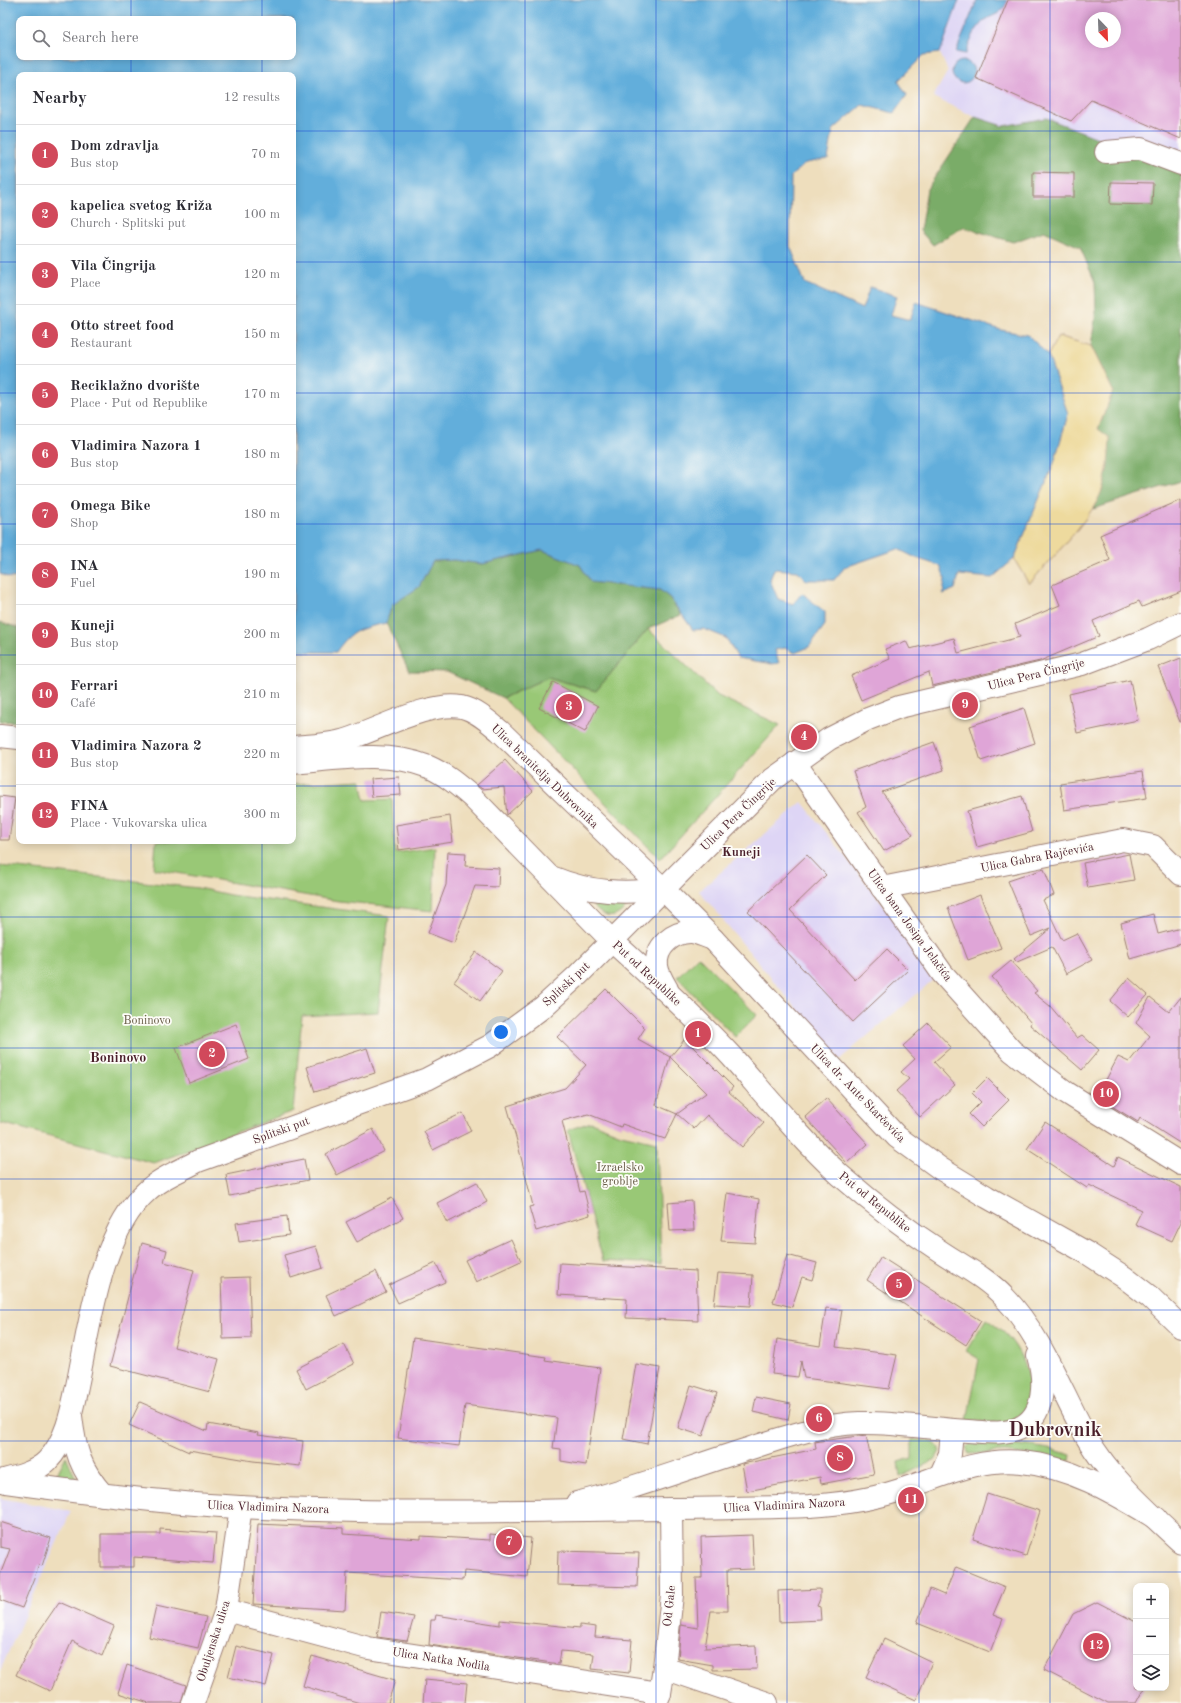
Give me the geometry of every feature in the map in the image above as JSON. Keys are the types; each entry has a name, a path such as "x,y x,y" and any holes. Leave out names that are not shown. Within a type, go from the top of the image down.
{"main road":[{"path":"1106,152 1141,149 1181,164"},
{"name":"Ulica Pera Čingrije","path":"611,940 773,780 829,739 874,716 900,707 1082,664 1134,644 1181,623"},
{"name":"Ulica branitelja Dubrovnika","path":"296,747 341,741 425,711 445,707 461,707 472,710 500,731 663,888"},
{"path":"0,736 16,738"},
{"name":"Put od Republike","path":"296,763 361,756 398,758 430,768 453,780 472,797 611,940 667,990 730,1055 809,1144 840,1174 898,1223 983,1278 995,1288 1019,1314 1033,1337"},
{"name":"Ulica bana Josipa Jelačića","path":"795,763 942,973 1012,1050 1067,1093 1181,1164"},
{"name":"Ulica Gabra Rajčevića","path":"882,888 1123,840 1154,846 1181,874"},
{"path":"550,876 575,887 598,891 624,892 663,888"},
{"name":"Ulica dr. Ante Starčevića","path":"663,888 713,939 897,1137 947,1173 1087,1253 1118,1273 1150,1297 1181,1327"},
{"path":"667,990 657,967 658,952 666,941 678,934 692,932 713,939"},
{"name":"Splitski put","path":"0,1481 34,1470 47,1461 57,1448 71,1413 98,1288 114,1238 126,1216 148,1190 198,1161 291,1126 426,1079 490,1046 543,1007 578,975 611,940"},
{"path":"1033,1337 1086,1437 1101,1459 1118,1481 1181,1542"},
{"name":"Ulica Vladimira Nazora","path":"537,1511 590,1500 784,1438 830,1427 858,1423 884,1423 952,1430 1007,1432 1019,1428 1029,1422 1038,1411 1041,1398 1042,1379 1040,1361 1033,1337"},
{"name":"Splitski put","path":"71,1413 74,1444 78,1459 84,1471 103,1496"},
{"path":"941,1474 950,1454 952,1430"},
{"name":"Ulica Vladimira Nazora","path":"0,1481 103,1496 241,1507 406,1511 671,1509 840,1504 878,1496 941,1474 989,1462 1019,1462 1049,1466 1104,1487 1156,1518"},
{"name":"Od Gale","path":"658,1698 664,1668 672,1595 671,1509 669,1486 666,1475"},
{"name":"Obuljenska ulica","path":"193,1703 226,1610 241,1507"},
{"name":"Ulica Natka Nodila","path":"226,1610 368,1648 658,1698"},
{"path":"664,1668 767,1703"}],"shaded area":[{"path":"959,0 1181,0 1181,170 1046,118 1003,126 975,117 933,97 948,71 940,53"},
{"path":"802,802 939,975 839,1060 699,891"},
{"path":"0,1498 71,1511 0,1671"}],"green space":[{"path":"975,117 1003,126 1046,118 1181,170 1181,481 1093,509 1102,490 1108,465 1098,429 1113,391 1091,346 1096,312 1095,282 1080,247 1044,231 1013,242 963,227 933,245 920,231 927,189"},
{"path":"542,550 580,565 591,582 660,590 670,598 681,615 648,629 596,691 548,677 503,698 447,672 409,671 386,623 392,605 419,587 433,561 454,560 482,564"},
{"path":"0,622 16,627 16,722 0,721"},
{"path":"648,629 718,696 780,725 660,859 503,698 548,677 596,691"},
{"path":"361,780 365,800 392,799 395,853 435,847 433,911 338,901 154,869 156,844 296,844 296,784"},
{"name":"Boninovo","path":"0,866 198,888 230,895 389,916 378,1012 302,1016 293,1111 154,1163 1,1123"},
{"path":"590,897 630,903 619,914 615,916 607,916 594,907"},
{"path":"698,956 757,1015 735,1037 677,977"},
{"name":"Izraelsko groblje","path":"591,1122 621,1134 657,1142 661,1264 603,1261 568,1130"},
{"path":"986,1319 1008,1336 1016,1347 1030,1379 1031,1391 1025,1411 1016,1418 1005,1422 967,1420 979,1359 966,1351"},
{"path":"912,1439 932,1442 940,1451 935,1460 900,1477 898,1462 912,1458"},
{"path":"971,1443 1009,1444 1034,1447 1059,1451 1071,1455 1070,1461 1005,1452 969,1454 966,1448"},
{"path":"66,1456 77,1481 54,1480"}],"sand":[{"path":"1058,336 1091,346 1113,391 1098,429 1110,438 1108,464 1102,490 1090,513 1029,584 1014,559 1054,463 1068,414 1048,355"}],"water":[{"path":"0,0 959,0 940,53 924,55 898,81 907,95 894,113 862,105 833,130 828,159 806,163 791,176 790,246 805,283 862,309 870,287 897,296 891,315 910,320 916,302 1001,330 1028,335 1048,355 1068,414 1054,463 1014,559 992,578 959,575 955,589 943,594 945,578 940,566 916,558 898,549 845,567 834,580 806,580 798,571 774,569 770,580 778,599 793,604 802,593 825,612 825,625 809,647 795,653 785,648 775,650 779,663 772,664 738,658 726,638 704,629 693,630 670,598 660,590 591,582 580,565 542,550 482,564 454,560 433,561 419,587 392,605 386,623 357,631 342,644 336,652 296,650 296,72 16,72 16,577 10,578 0,574"},
{"path":"977,0 1008,0 999,13 984,21 978,28 966,54 956,52"},
{"path":"963,61 971,64 974,72 971,80 963,83 955,80 952,72 955,64"}],"building":[{"path":"1008,0 1181,0 1181,139 1091,100 1071,121 976,78"},
{"path":"1033,172 1074,173 1074,197 1033,197"},
{"path":"1111,182 1153,183 1152,205 1110,204"},
{"path":"1181,500 1181,591 1142,607 1139,601 1093,621 1099,636 1040,661 932,686 929,672 861,700 851,676 890,659 885,649 906,641 910,649 954,638 958,653 1020,637 1015,624 1060,605 1052,585 1110,560 1100,535"},
{"path":"1181,658 1181,722 1180,722 1158,667"},
{"path":"1130,680 1138,720 1077,733 1069,694"},
{"path":"553,682 598,706 585,732 539,708"},
{"path":"1024,708 1035,743 981,761 970,726"},
{"path":"934,742 944,770 882,792 913,835 884,851 858,812 866,807 853,771"},
{"path":"505,760 533,791 507,815 504,787 482,789 477,785"},
{"path":"1143,771 1147,798 1064,810 1060,783"},
{"path":"399,777 401,795 372,797 370,779"},
{"path":"0,796 15,798 9,840 0,840"},
{"path":"1022,796 1032,832 977,847 967,811"},
{"path":"450,816 453,842 399,850 396,825"},
{"path":"448,852 466,853 465,866 499,868 498,887 475,886 454,943 428,933 446,885"},
{"path":"1129,854 1134,880 1088,888 1083,863"},
{"path":"807,855 826,875 790,910 855,980 887,949 908,970 853,1022 748,911"},
{"path":"1044,869 1054,895 1043,900 1062,940 1077,933 1092,960 1066,974 1052,947 1017,962 1014,959 1051,928 1031,936 1008,881"},
{"path":"980,895 1001,948 968,960 948,908"},
{"path":"1153,914 1158,934 1181,928 1181,944 1130,959 1121,923"},
{"path":"476,952 502,971 480,1001 454,982"},
{"path":"1011,961 1037,991 1034,993 1050,1006 1077,1038 1082,1035 1099,1050 1082,1070 1030,1025 1031,1023 992,977"},
{"path":"1129,978 1148,995 1128,1017 1110,1001"},
{"path":"606,989 645,1028 638,1039 670,1057 656,1105 677,1114 665,1139 622,1124 621,1127 588,1114 562,1121 580,1192 584,1191 590,1215 536,1231 529,1207 533,1206 507,1106 565,1088 586,1065 557,1037"},
{"path":"1150,997 1169,1012 1181,997 1181,1144 1140,1118 1138,1122 1097,1097 1118,1057 1129,1062 1150,1036 1136,1023"},
{"path":"928,1023 951,1047 934,1062 955,1085 920,1117 896,1091 909,1079 901,1072 915,1059 903,1046"},
{"path":"236,1024 249,1059 189,1083 176,1048"},
{"path":"685,1039 733,1087 729,1092 764,1123 742,1147 707,1115 694,1129 677,1114 706,1093 670,1057"},
{"path":"367,1048 375,1073 315,1092 307,1067"},
{"path":"987,1078 1009,1100 982,1127 969,1114 981,1102 972,1093"},
{"path":"826,1098 868,1144 847,1163 805,1117"},
{"path":"463,1113 471,1131 433,1150 424,1131"},
{"path":"1045,1122 1114,1166 1118,1157 1181,1187 1181,1222 1172,1241 1135,1224 1142,1210 1089,1185 1087,1188 1027,1149"},
{"path":"373,1129 384,1151 337,1175 326,1154"},
{"path":"304,1159 308,1180 230,1196 226,1175"},
{"path":"477,1182 487,1202 447,1223 437,1203"},
{"path":"727,1193 759,1199 755,1243 721,1241"},
{"path":"392,1198 403,1218 357,1242 346,1222"},
{"path":"692,1201 694,1230 670,1231 668,1203"},
{"path":"287,1216 289,1235 239,1242 236,1223"},
{"path":"511,1239 521,1261 476,1282 465,1260"},
{"path":"142,1243 167,1250 164,1262 194,1270 174,1347 219,1359 210,1392 110,1366"},
{"path":"316,1246 323,1268 291,1278 284,1255"},
{"path":"787,1255 817,1263 812,1280 802,1277 792,1307 773,1302"},
{"path":"881,1257 981,1321 966,1345 867,1280"},
{"path":"436,1263 445,1282 398,1303 389,1285"},
{"path":"560,1263 696,1271 698,1321 626,1318 627,1299 558,1295"},
{"path":"376,1271 386,1292 336,1316 326,1295"},
{"path":"718,1273 753,1275 751,1306 714,1304"},
{"path":"249,1277 251,1338 223,1339 221,1278"},
{"path":"826,1308 842,1310 836,1347 897,1355 889,1389 804,1378 801,1361 798,1377 772,1374 777,1339 820,1346"},
{"path":"413,1338 546,1357 545,1360 600,1368 586,1465 561,1461 561,1449 553,1448 557,1418 465,1405 459,1446 398,1438"},
{"path":"344,1344 354,1364 306,1389 296,1369"},
{"path":"636,1364 660,1368 647,1444 623,1439"},
{"path":"691,1385 717,1393 703,1436 678,1428"},
{"path":"756,1397 791,1404 788,1420 753,1412"},
{"path":"140,1402 207,1431 208,1424 259,1433 258,1435 303,1441 300,1466 253,1461 189,1450 189,1452 129,1425"},
{"path":"866,1435 874,1474 821,1484 820,1477 747,1491 742,1464 816,1449 815,1442"},
{"path":"987,1494 1040,1511 1026,1556 973,1539"},
{"path":"0,1522 51,1538 42,1566 39,1565 22,1608 0,1600 0,1575 10,1549 0,1547"},
{"path":"258,1524 343,1528 343,1534 421,1539 421,1536 490,1540 490,1534 531,1538 527,1577 464,1571 463,1580 347,1573 345,1610 253,1604"},
{"path":"160,1529 216,1533 213,1563 134,1557 134,1567 101,1567 101,1534 160,1534"},
{"path":"752,1535 754,1569 727,1570 728,1611 711,1611 705,1648 756,1646 757,1669 713,1670 713,1665 678,1659 681,1625 698,1628 696,1578 702,1578 701,1537"},
{"path":"558,1551 639,1553 637,1587 557,1585"},
{"path":"956,1567 1005,1587 993,1615 1003,1619 990,1652 917,1623 930,1589 944,1595"},
{"path":"820,1589 820,1599 817,1606 820,1607 821,1620 779,1622 778,1591"},
{"path":"59,1602 114,1626 102,1656 72,1641 50,1691 16,1675 33,1640"},
{"path":"1097,1602 1133,1620 1133,1691 1142,1691 1136,1703 1108,1703 1044,1670 1073,1614"},
{"path":"156,1606 206,1617 198,1648 149,1637"},
{"path":"381,1612 414,1617 407,1641 377,1637"},
{"path":"436,1615 500,1625 500,1620 580,1628 580,1625 596,1627 595,1637 632,1640 629,1673 592,1669 594,1654 561,1651 559,1664 429,1645 431,1620 435,1620"},
{"path":"884,1639 932,1662 916,1700 866,1677"},
{"path":"236,1646 274,1655 266,1686 228,1677"},
{"path":"312,1656 395,1680 388,1703 360,1703 303,1686"},
{"path":"127,1665 186,1685 181,1703 149,1703 118,1693"},
{"path":"425,1679 467,1683 465,1703 423,1703"}],"place":[{"name":"Kuneji","path":"965,705"},
{"name":"Vila Čingrija","path":"569,707"},
{"name":"Otto street food","path":"804,737"},
{"name":"Dom zdravlja","path":"698,1034"},
{"name":"kapelica svetog Križa","path":"212,1054"},
{"name":"Ferrari","path":"1106,1094"},
{"name":"Reciklažno dvorište","path":"899,1285"},
{"name":"Vladimira Nazora 1","path":"819,1419"},
{"name":"INA","path":"840,1458"},
{"name":"Vladimira Nazora 2","path":"911,1500"},
{"name":"Omega Bike","path":"509,1542"},
{"name":"FINA","path":"1096,1646"}],"district":[{"name":"Kuneji","path":"741,851"},
{"name":"Boninovo","path":"118,1057"},
{"name":"Dubrovnik","path":"1055,1429"}]}
